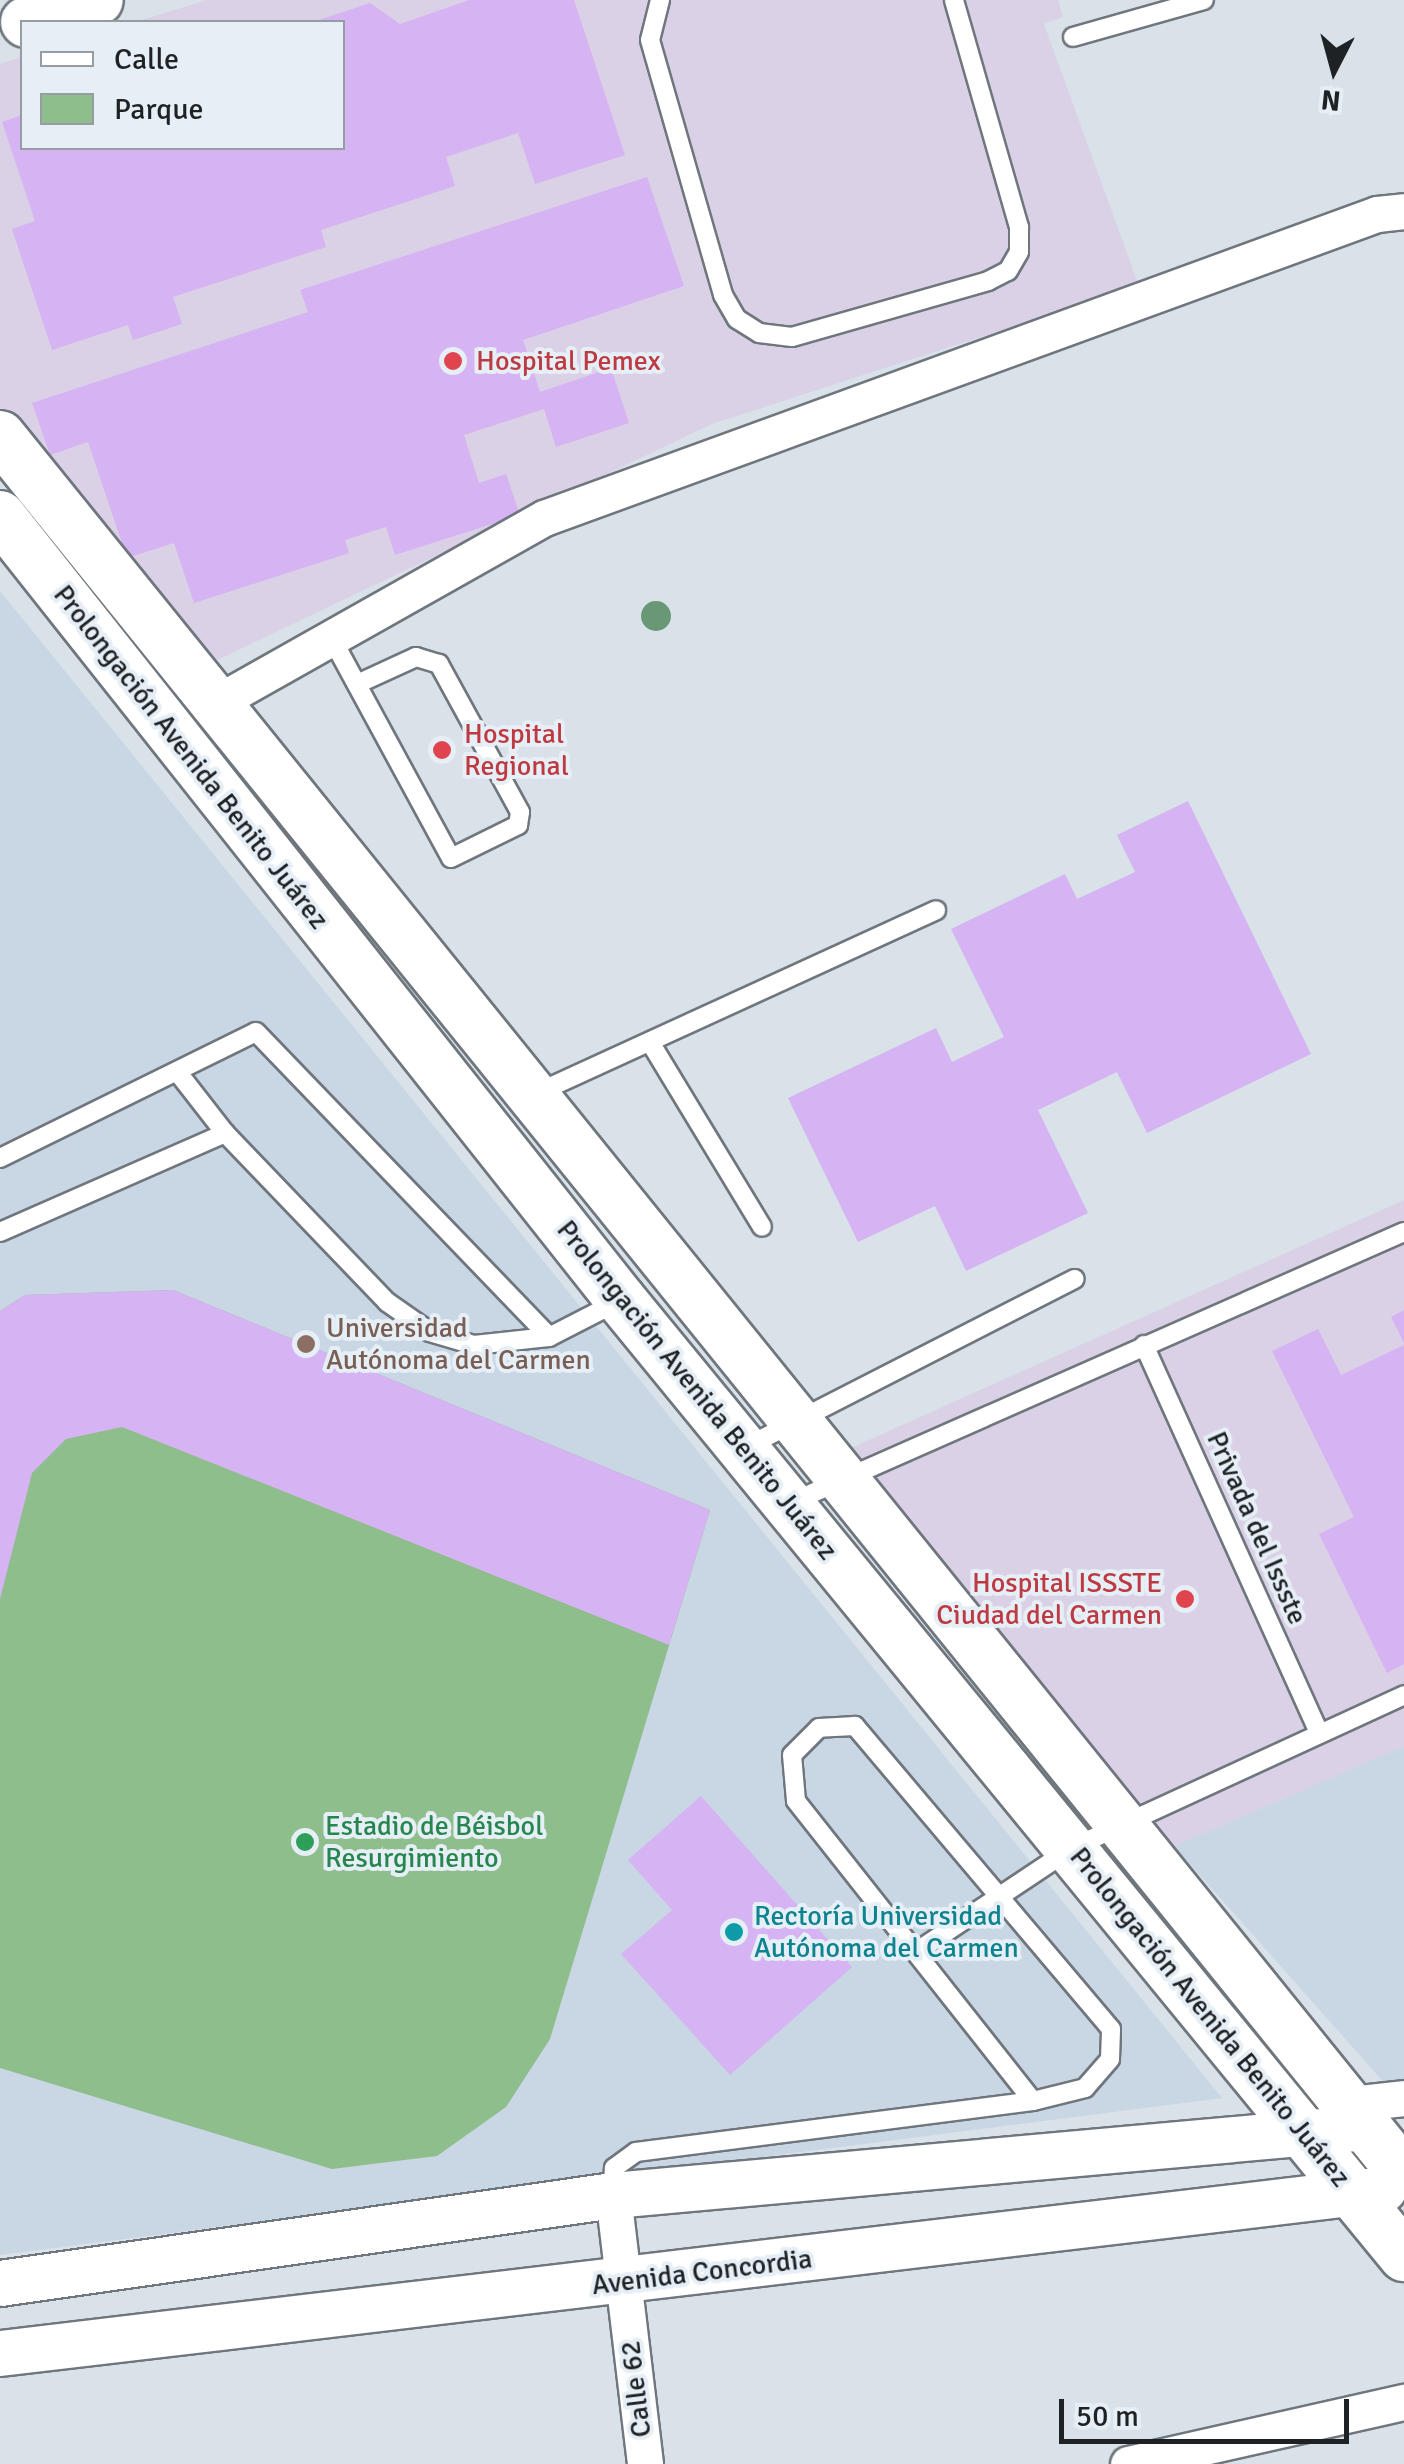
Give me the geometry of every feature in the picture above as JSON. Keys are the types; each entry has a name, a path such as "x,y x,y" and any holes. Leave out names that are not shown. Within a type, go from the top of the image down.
{"main road":[{"path":"34,20 98,0"},
{"name":"Prolongación Avenida Benito Juárez","path":"0,436 1120,1823 1373,2110 1404,2174"},
{"name":"Prolongación Avenida Benito Juárez","path":"0,516 621,1300 1404,2256"}],"street":[{"path":"214,704 544,518 1377,214 1404,210"},
{"path":"0,2283 613,2195 1304,2136 1373,2110"},
{"name":"Avenida Concordia","path":"0,2353 623,2282 1404,2186"},
{"name":"Calle 62","path":"613,2195 645,2464"},
{"path":"1148,2463 1404,2402"}],"lane":[{"path":"660,0 650,40 724,295 737,319 759,334 792,337 988,281 1008,271 1019,252 1019,227 954,0"},
{"path":"1073,37 1204,0"},
{"path":"331,637 451,858 518,825 520,812 439,664 416,657 357,684"},
{"path":"531,1096 936,910"},
{"path":"0,1158 179,1074 256,1032 549,1337"},
{"path":"650,1042 762,1226"},
{"path":"179,1074 225,1134 387,1302 430,1332 474,1345 549,1337 621,1300"},
{"path":"0,1232 225,1134"},
{"path":"789,1503 1404,1232"},
{"path":"746,1448 792,1418 1075,1279"},
{"name":"Privada del Issste","path":"1144,1345 1319,1734"},
{"path":"919,1950 1072,1848 1404,1695"},
{"path":"613,2195 614,2168 636,2152 1034,2101 1085,2088 1110,2059 1111,2029 856,1726 819,1728 792,1755 796,1802 919,1950 1034,2101"}],"shaded area":[{"name":"Hospital Pemex","path":"207,0 1058,0 1063,17 1044,24 1139,286 712,424 209,664 0,411 0,64 20,58 20,150 345,150 345,20 142,20"},
{"name":"Universidad Autónoma del Carmen","path":"0,591 1222,2098 0,2255"},
{"name":"Hospital ISSSTE Ciudad del Carmen","path":"1404,1200 1404,1746 1174,1846 842,1452"},
{"path":"1404,1746 1404,2105 1174,1846"}],"green space":[{"name":"Estadio de Béisbol Resurgimiento","path":"173,1290 710,1510 550,2039 506,2107 437,2156 332,2169 0,2068 0,1311 25,1295"}],"building":[{"path":"469,0 574,0 625,155 535,184 518,133 446,157 455,186 321,230 326,247 173,297 182,324 133,340 128,325 52,350 12,229 35,221 2,122 20,116 20,150 345,150 345,20 319,20 370,3 400,24"},
{"path":"647,177 684,286 523,340 540,392 611,368 629,423 556,447 544,409 464,435 479,483 506,474 520,515 395,555 386,527 345,540 349,553 194,603 174,543 127,558 88,442 50,455 32,403 308,312 300,290"},
{"path":"1188,801 1311,1054 1147,1133 1117,1072 1038,1110 1088,1213 966,1271 935,1206 858,1242 788,1098 936,1028 952,1062 1004,1037 951,929 1065,874 1077,899 1135,872 1117,835"},
{"path":"173,1290 710,1510 669,1645 122,1427 66,1439 32,1473 0,1599 0,1311 25,1295"},
{"path":"1404,1310 1404,1343 1391,1317"},
{"path":"1318,1329 1341,1375 1404,1345 1404,1664 1387,1673 1319,1534 1354,1517 1272,1351"},
{"name":"Rectoría Universidad Autónoma del Carmen","path":"701,1796 852,1967 730,2075 621,1954 672,1910 628,1860"}],"place":[{"name":"Hospital Pemex","path":"453,361"},
{"name":"Hospital Regional","path":"442,750"},
{"name":"Universidad Autónoma del Carmen","path":"306,1344"},
{"name":"Hospital ISSSTE Ciudad del Carmen","path":"1185,1599"},
{"name":"Estadio de Béisbol Resurgimiento","path":"305,1842"},
{"name":"Rectoría Universidad Autónoma del Carmen","path":"734,1932"}]}
